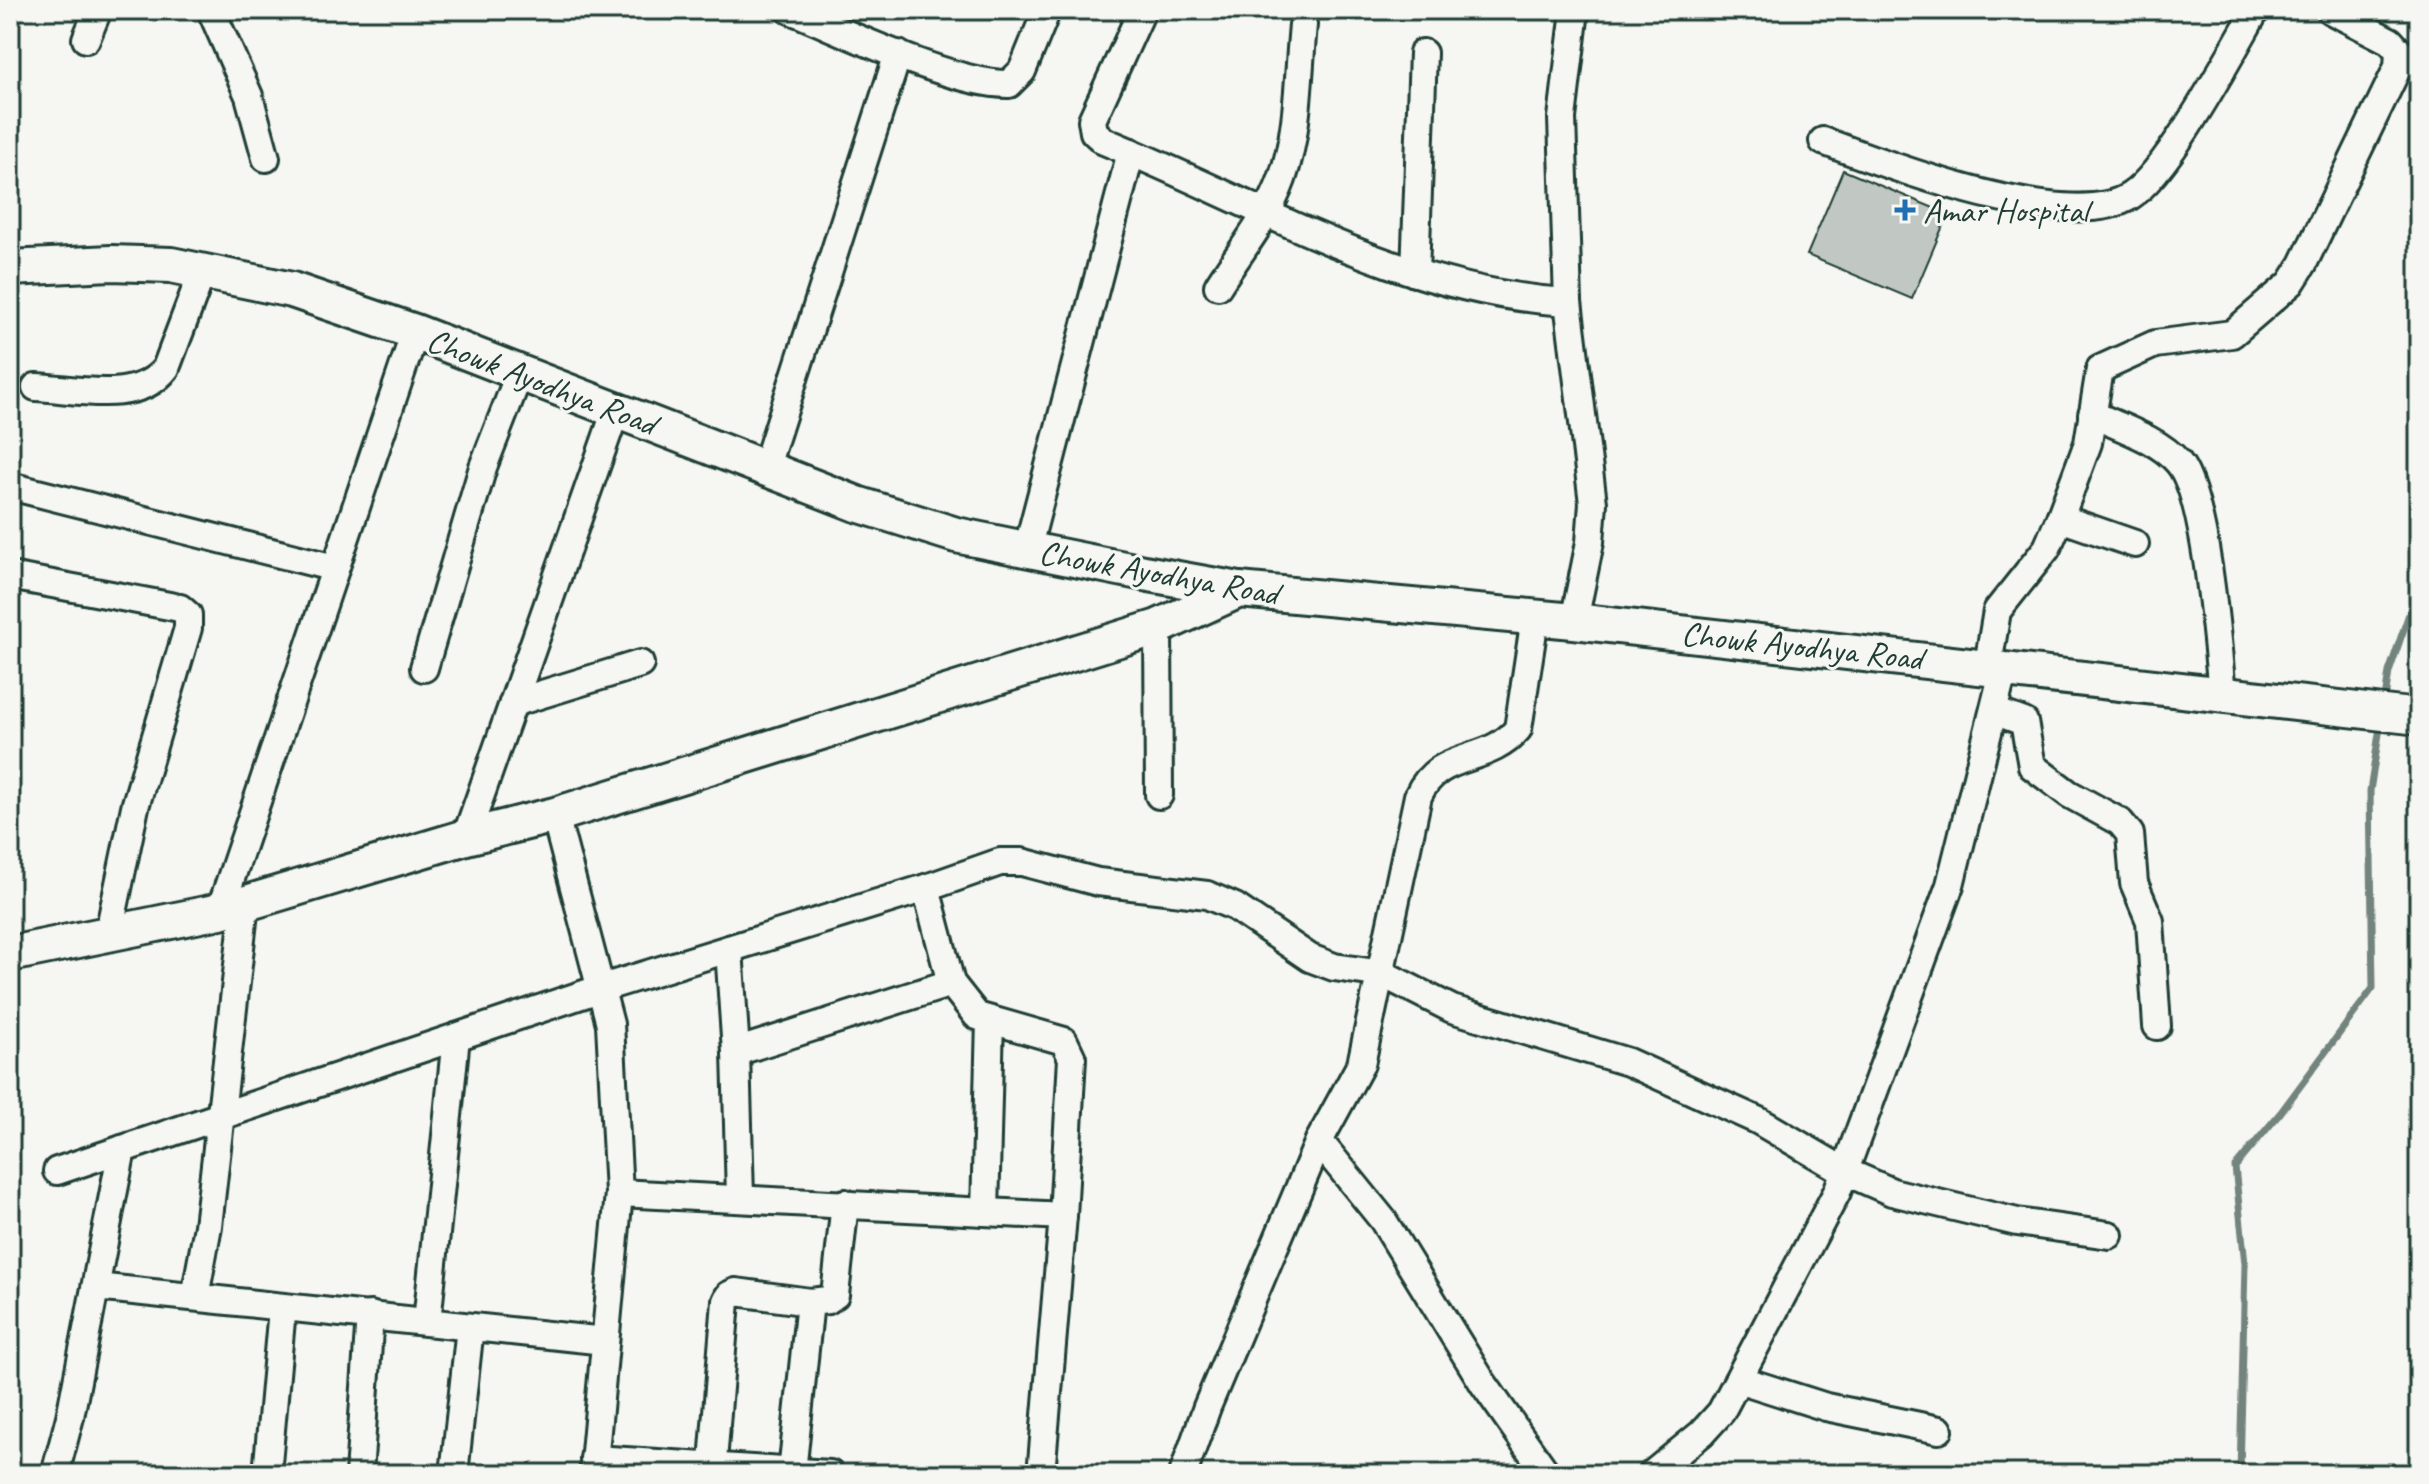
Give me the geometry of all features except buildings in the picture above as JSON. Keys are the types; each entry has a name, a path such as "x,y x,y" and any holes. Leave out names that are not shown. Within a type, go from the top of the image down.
{"main road":[{"name":"Chowk Ayodhya Road","path":"10,268 111,263 203,270 292,290 415,332 885,513 956,535 1239,590 1574,621 2419,717"},
{"path":"10,954 233,908 466,837 555,815 1158,627 1239,590"}],"street":[{"path":"86,39 98,10"},
{"path":"211,10 249,96 266,158"},
{"path":"790,10 898,54 988,84 1009,84 1022,71 1047,10"},
{"path":"1574,621 1590,542 1593,503 1568,302 1562,118 1575,10"},
{"path":"1823,141 1910,173 1975,191 2056,205 2115,203 2131,196 2162,160 2256,10"},
{"path":"1652,1474 1702,1433 1721,1412 1741,1380 1844,1171 1950,885 1994,711 1997,611 2047,548 2060,518 2088,443 2100,369 2155,344 2232,334 2291,283 2398,67 2399,51 2390,41 2330,10"},
{"path":"1140,15 1092,120 1094,132 1104,141 1327,241 1415,273 1477,292 1568,302"},
{"path":"1218,286 1266,212 1282,178 1303,25"},
{"path":"1415,273 1423,53"},
{"path":"765,469 898,54"},
{"path":"1027,550 1131,152"},
{"path":"36,387 134,390 156,381 166,368 203,270"},
{"path":"195,1297 222,1116 233,908 335,568 415,332"},
{"path":"424,668 483,467 520,372"},
{"path":"466,837 616,410"},
{"path":"2092,414 2165,451 2179,462 2189,482 2212,592 2222,695"},
{"path":"10,486 335,568"},
{"path":"2060,518 2135,544"},
{"path":"10,576 180,608 188,615 188,628 135,807 109,932"},
{"path":"1183,1474 1207,1407 1319,1141 1361,1064 1383,974 1418,796 1426,779 1439,767 1507,742 1518,729 1535,618"},
{"path":"1158,627 1159,795"},
{"path":"513,703 640,664"},
{"path":"1994,711 2024,722 2028,758 2039,772 2069,794 2120,822 2130,834 2134,883 2147,907 2151,932 2157,1026"},
{"path":"555,815 610,1024 619,1193 593,1467 830,1474"},
{"path":"57,1171 599,989 926,888 970,871 1011,862 1098,882 1207,895 1235,907 1310,958 1334,967 1383,974 1452,1009 1628,1062 1759,1121 1844,1171 1892,1192 2017,1222 2109,1235"},
{"path":"926,888 951,983 977,1016 1064,1041 1070,1049 1063,1216 1041,1474"},
{"path":"729,949 736,1052 740,1197"},
{"path":"736,1052 951,983"},
{"path":"985,1212 990,1020"},
{"path":"427,1322 456,1037"},
{"path":"1319,1141 1383,1220 1483,1383 1547,1474"},
{"path":"55,1474 122,1149"},
{"path":"619,1193 1063,1216"},
{"path":"713,1470 729,1295 736,1292 810,1302 828,1300 835,1295 845,1203"},
{"path":"96,1287 605,1341"},
{"path":"792,1472 810,1302"},
{"path":"267,1474 282,1309"},
{"path":"359,1474 370,1315"},
{"path":"454,1474 470,1327"},
{"path":"1741,1380 1826,1407 1939,1430"}],"waterway":[{"path":"2384,705 2389,672 2419,585"},
{"path":"2240,1474 2245,1264 2235,1167 2281,1112 2373,988 2370,791 2381,721"}],"place":[{"name":"Amar Hospital","path":"1905,210"}]}
